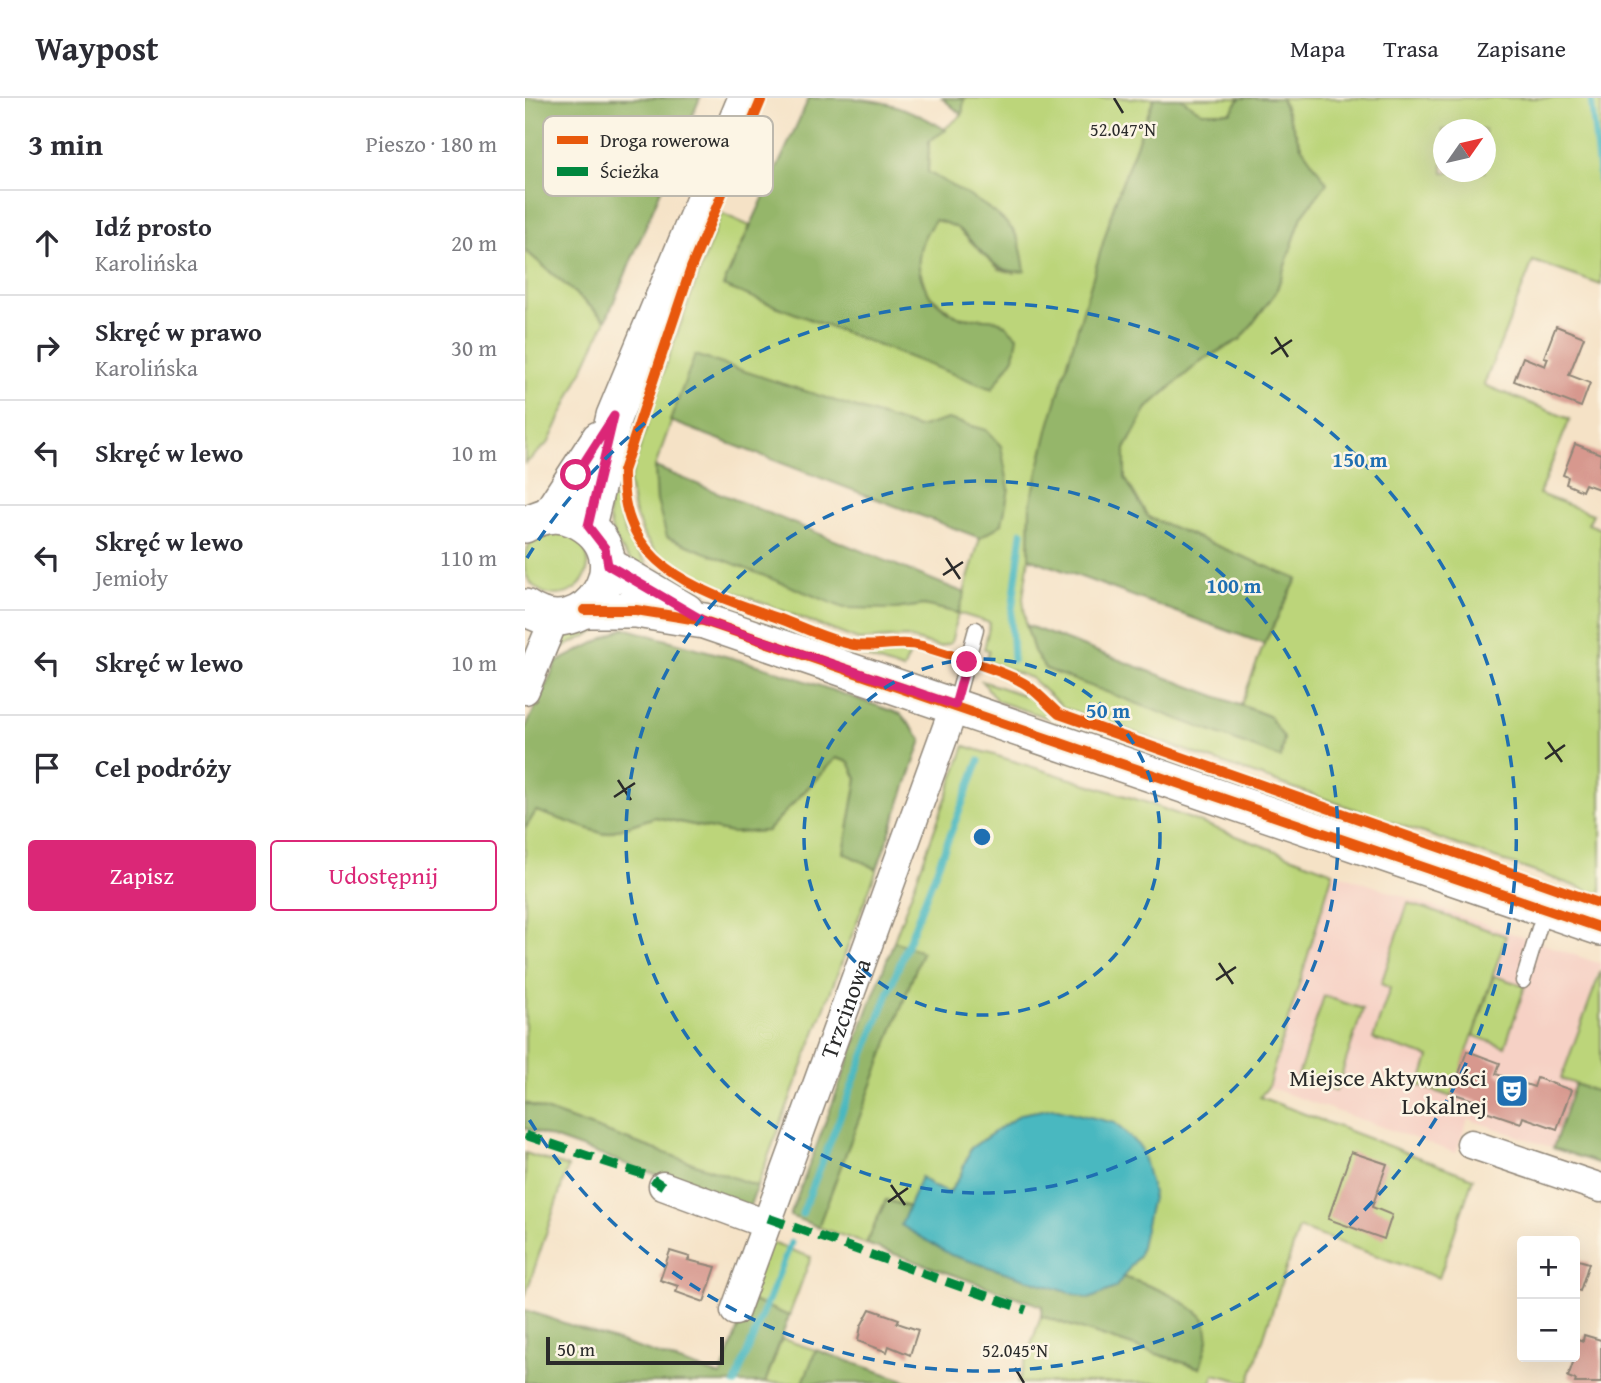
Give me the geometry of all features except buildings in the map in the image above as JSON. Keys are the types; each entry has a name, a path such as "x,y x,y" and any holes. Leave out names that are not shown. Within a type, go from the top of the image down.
{"street":[{"path":"739,116 746,98"},
{"path":"588,526 614,416 705,196"},
{"path":"538,520 614,416"},
{"path":"538,520 567,515 588,526 605,548 608,565 606,583 597,598 555,611"},
{"path":"608,565 704,621"},
{"path":"555,611 636,610 704,621 1601,928"},
{"path":"525,690 555,611"},
{"name":"Trzcinowa","path":"735,1311 955,705"},
{"path":"1471,1144 1601,1188"},
{"path":"663,1186 766,1224"}],"lane":[{"path":"955,705 976,629"},
{"path":"1523,981 1539,928"}],"shaded area":[{"path":"1333,872 1601,964 1561,1079 1575,1084 1553,1148 1468,1119 1456,1153 1268,1087"}],"green space":[{"path":"525,98 700,98 692,116 543,116 543,196 659,196 606,320 525,250"},
{"path":"809,98 848,98 881,102 911,111 946,130 929,141 928,172 1000,217 1016,235 1021,248 1025,271 1004,269 987,258 957,228 935,220 921,247 919,260 924,285 941,306 959,317 997,320 1018,337 1014,357 992,389 723,286 764,196 773,196 773,177"},
{"path":"942,98 964,98 962,115"},
{"path":"964,98 1154,98 1115,202 1030,505 1029,558 1023,598 1026,625 1034,651 1269,716 1241,705 1264,644 1297,579 1148,517 1125,478 1125,449 1147,408 1202,360 1241,339 1276,292 1302,216 1326,184 1301,146 1281,98 1601,98 1601,285 1533,261 1484,385 1570,419 1539,494 1593,514 1588,524 1601,529 1601,895 1064,708 1031,678 986,661 989,650 984,649 990,623 958,613 951,643 939,647 906,637 858,640 675,569 656,552 644,536 634,511 629,483 667,361 721,213 750,226 723,286 992,388 999,321 956,316 927,293 918,264 922,239 935,220 955,226 999,269 1014,273 1015,232 983,205 928,172 929,141 962,115","holes":["695,356 918,428 1002,524 980,538 958,613 924,605 895,609 657,501 655,467"]},
{"path":"1154,98 1180,98 1202,112 1231,112 1240,98 1281,98 1301,146 1327,183 1302,216 1276,292 1241,339 1202,360 1147,408 1125,449 1125,478 1148,517 1297,579 1264,644 1029,558 1030,505 1049,426 1115,202"},
{"path":"1180,98 1240,98 1231,112 1202,112"},
{"path":"525,250 606,320 549,442 525,464"},
{"path":"695,355 918,428 948,419 986,430 1001,446 1009,489 1002,524 980,538 670,421"},
{"path":"655,467 965,593 958,613 924,605 895,609 844,608 667,537 657,501"},
{"path":"608,497 615,499 626,535 646,563 642,570 626,555 615,538 609,519"},
{"path":"556,531 574,537 582,545 588,563 582,581 574,589 556,595 538,589 530,581 524,563 530,545 538,537"},
{"path":"598,617 626,617 555,651 569,632"},
{"path":"1026,625 1269,716 1284,738 1281,758 1045,669 1034,651"},
{"path":"624,628 768,668 901,714 922,740 877,869 844,853 857,779 849,762 836,758 767,831 732,833 655,817 604,834 536,811 525,829 525,729 557,662"},
{"path":"856,654 910,654 903,670"},
{"path":"982,681 1029,697 1057,721 997,701"},
{"path":"965,746 1145,802 1333,872 1268,1087 1260,1097 1473,1178 1439,1278 1299,1228 1249,1383 1214,1374 1211,1383 1018,1383 1041,1316 1199,1368 1205,1319 1167,1293 1122,1277 1139,1255 1021,1114 971,1148 960,1176 949,1193 934,1187 921,1177 909,1207 886,1200 866,1244 818,1227 922,952 894,941"},
{"path":"836,758 849,762 857,779 844,853 877,869 757,1186 525,1103 525,829 536,811 604,834 655,817 732,833 767,831"},
{"path":"1408,903 1506,936 1452,1097 1420,1086 1429,1057 1373,1039 1390,988 1381,984"},
{"path":"894,941 922,952 818,1227 790,1216"},
{"path":"1601,970 1601,1093 1561,1079"},
{"path":"1494,976 1525,986 1505,1047 1474,1036"},
{"path":"1324,996 1363,1009 1336,1091 1297,1079"},
{"path":"1575,1084 1601,1093 1601,1164 1553,1148"},
{"path":"525,1103 757,1186 749,1208 525,1128"},
{"path":"525,1153 568,1167 525,1297"},
{"path":"886,1200 909,1207 902,1225 1115,1288 1122,1277 1177,1298 1205,1319 1208,1340 1200,1368 1041,1316 1042,1306 866,1244"},
{"path":"769,1242 811,1257 789,1316 748,1299"},
{"path":"748,1299 789,1316 765,1383 525,1383 525,1310 721,1376"},
{"path":"782,1339 816,1350 803,1383 765,1383"},
{"path":"816,1350 913,1383 803,1383"}],"water":[{"path":"1053,1108 1115,1123 1141,1148 1153,1193 1139,1255 1115,1288 1089,1299 951,1255 901,1225 921,1177 934,1187 949,1193 960,1176 971,1148 1021,1114"}],"waterway":[{"path":"1591,98 1601,191"},
{"path":"1013,660 1011,619 1022,532"},
{"path":"802,1214 979,761"},
{"path":"735,1383 791,1243"}],"marked path":[{"path":"525,1135 648,1176 663,1186"},
{"path":"768,1218 1026,1310"}],"cycle path":[{"path":"754,116 762,98"},
{"path":"721,196 691,268 623,471 626,504 635,532 650,553 671,571 721,597 844,643 871,646 913,644 977,664 1019,680 1059,714 1601,904"},
{"path":"584,610 636,610 704,621 1601,928"}],"place":[{"name":"Miejsce Aktywności Lokalnej","path":"1512,1091"}],"route":[{"path":"576,475 614,416 588,526 596,532 605,548 608,565 704,621 955,705 967,662"}]}
